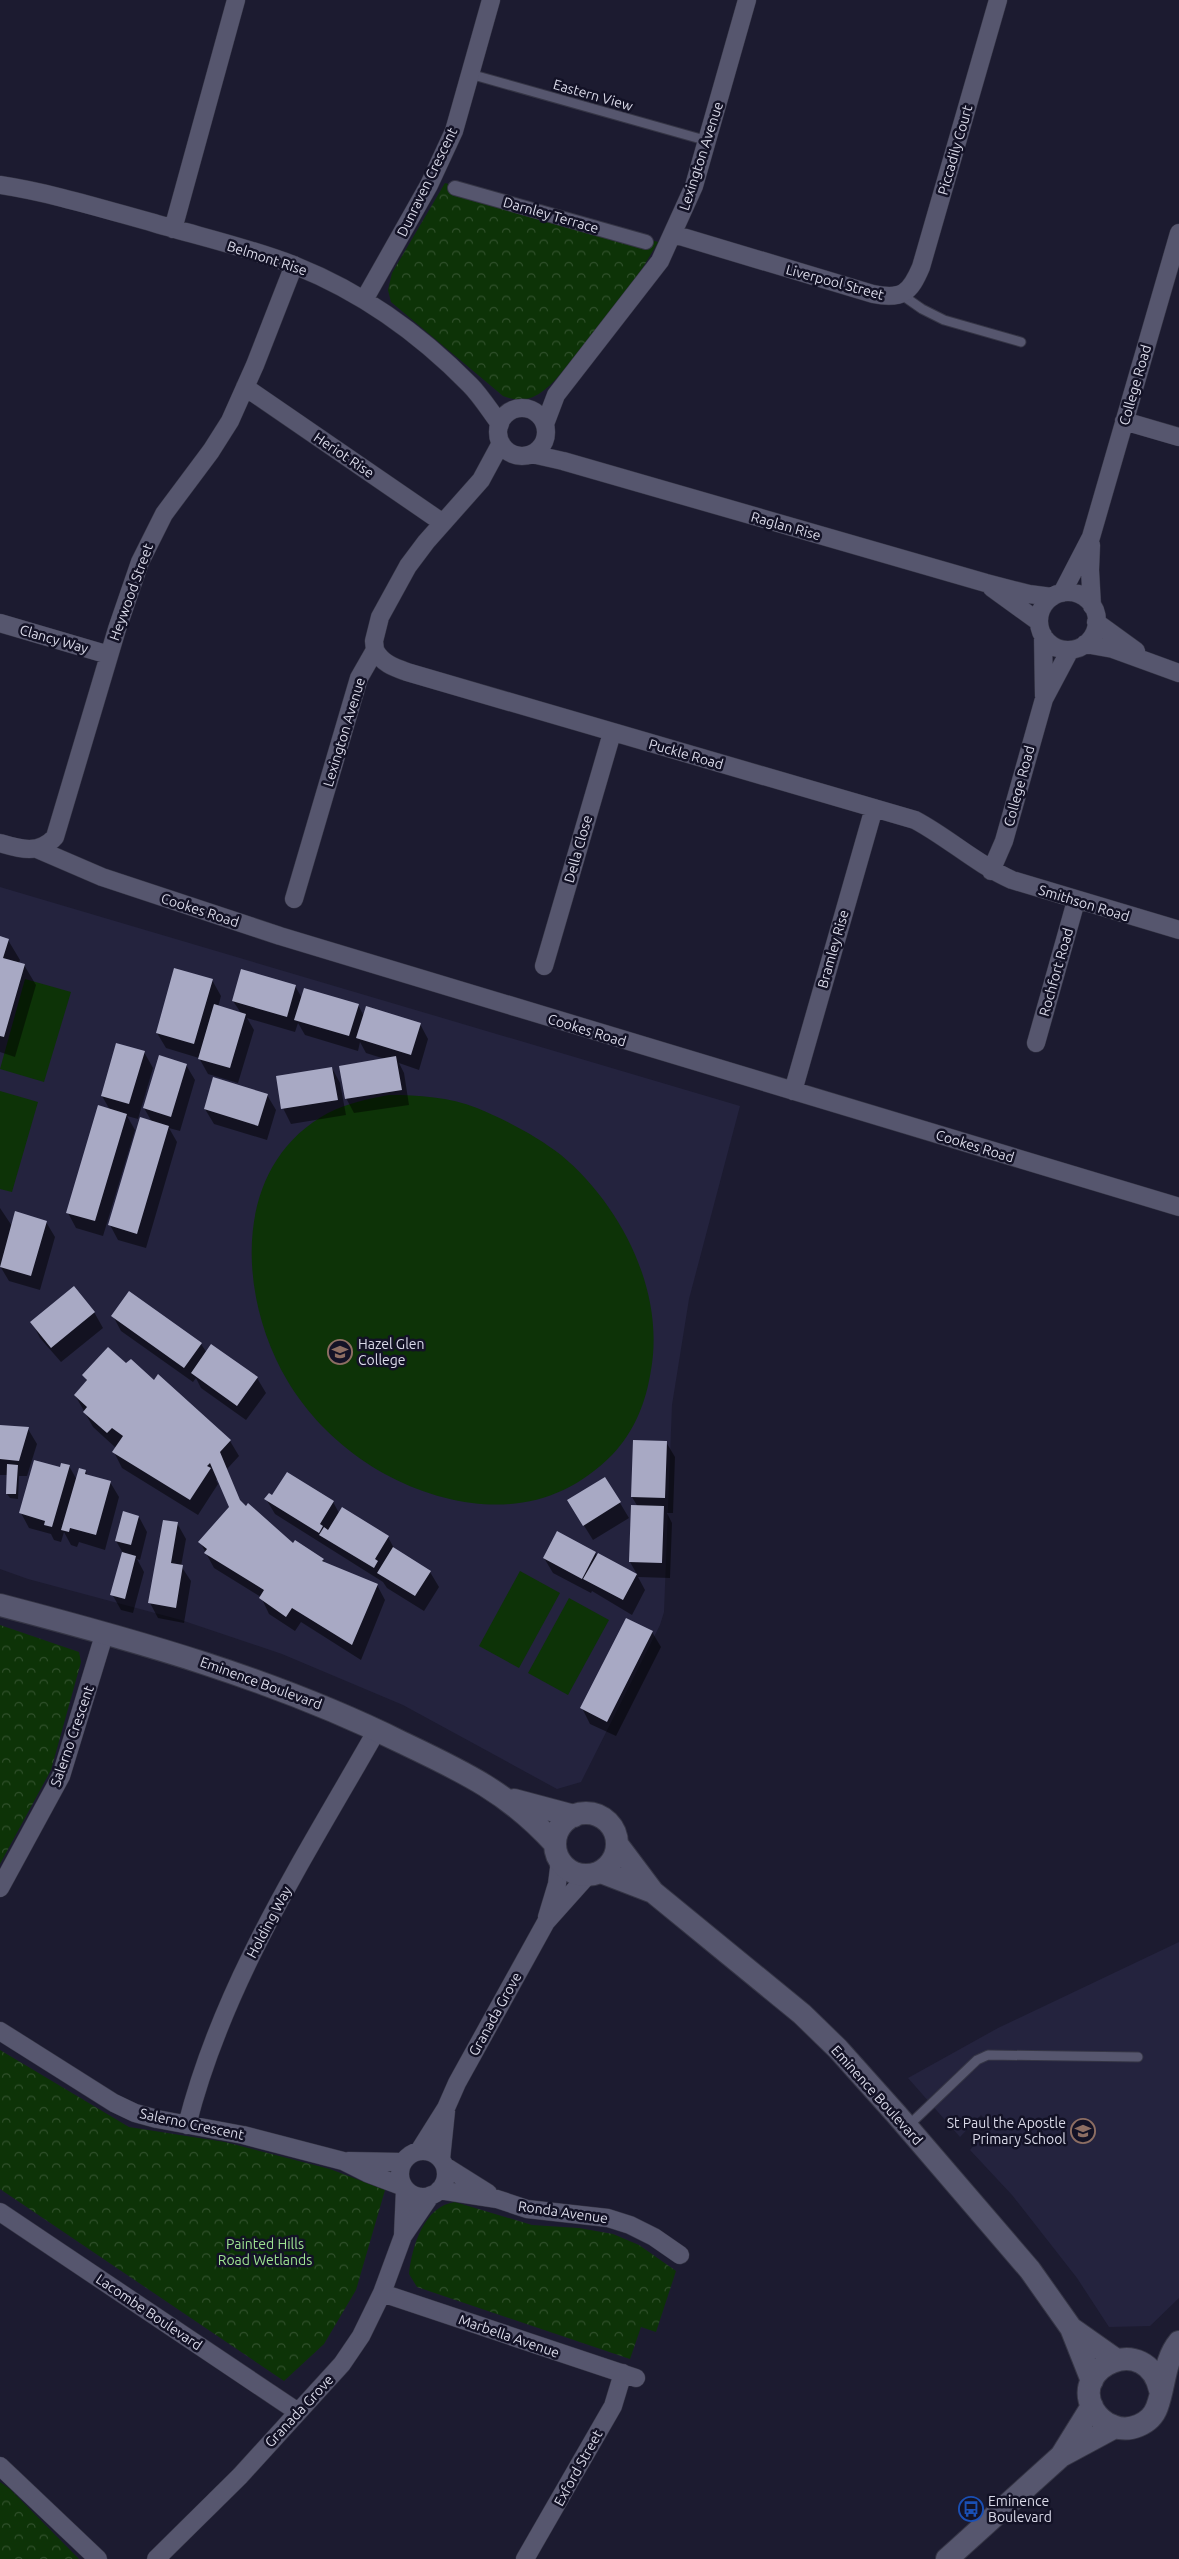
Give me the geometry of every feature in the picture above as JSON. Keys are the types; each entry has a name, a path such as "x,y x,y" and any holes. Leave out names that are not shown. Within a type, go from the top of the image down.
{"street":[{"path":"173,229 236,0"},
{"name":"Dunraven Crescent","path":"364,300 428,184 454,131 491,0"},
{"name":"Lexington Avenue","path":"546,430 556,395 654,272 673,234 694,186 747,0"},
{"name":"Piccadily Court","path":"902,295 911,287 921,267 998,0"},
{"name":"Belmont Rise","path":"0,174 33,190"},
{"name":"Belmont Rise","path":"0,185 33,190 294,265 364,300 423,343 471,386 500,424"},
{"name":"Darnley Terrace","path":"456,188 646,242"},
{"name":"Liverpool Street","path":"673,234 873,294 890,297 902,295"},
{"name":"College Road","path":"1094,614 1090,570 1091,537 1179,234"},
{"name":"Heywood Street","path":"37,849 49,843 59,827 128,592 151,537 180,490 221,436 245,387 294,265"},
{"name":"Belmont Rise","path":"471,386 523,409"},
{"name":"Heriot Rise","path":"245,387 443,523"},
{"name":"Lexington Avenue","path":"523,409 556,395"},
{"path":"523,409 537,413 546,430 543,444 524,455 505,448 501,443 498,430 500,424 504,418 523,409"},
{"path":"1124,421 1179,437"},
{"name":"Raglan Rise","path":"546,430 587,468"},
{"name":"Lexington Avenue","path":"294,899 360,678 375,650 376,630 391,596 408,566 481,480 501,443"},
{"name":"Lexington Avenue","path":"481,480 524,455"},
{"name":"Raglan Rise","path":"524,455 587,468 986,583 1029,594 1057,595"},
{"name":"College Road","path":"1057,595 1091,537"},
{"name":"Raglan Rise","path":"986,583 1041,629"},
{"path":"1151,662 1094,614 1079,595 1057,595 1040,613 1041,629 1054,646 1113,649 1179,673"},
{"path":"1077,647 1091,638 1094,614"},
{"name":"Clancy Way","path":"0,623 109,655"},
{"name":"College Road","path":"1041,629 1044,699"},
{"name":"College Road","path":"992,871 1004,841 1044,699 1077,647"},
{"name":"Puckle Road","path":"375,650 379,657 391,667 915,820 933,830 992,871"},
{"name":"Della Close","path":"544,966 612,732"},
{"name":"Bramley Rise","path":"793,1091 874,808"},
{"name":"Cookes Road","path":"0,843 21,850 37,849 102,877 270,933 1179,1207"},
{"name":"Smithson Road","path":"992,871 1027,886 1179,930"},
{"name":"Rochfort Road","path":"1036,1043 1076,901"},
{"name":"Eminence Boulevard","path":"0,1605 105,1632 232,1671 286,1691 377,1730 474,1778 508,1799 558,1852"},
{"name":"Salerno Crescent","path":"0,1888 61,1776 105,1632"},
{"name":"Holding Way","path":"187,2125 199,2078 230,1999 271,1918 377,1730"},
{"name":"Eminence Boulevard","path":"508,1799 574,1816"},
{"path":"584,1814 600,1817 612,1828 617,1844 613,1860 594,1873 572,1872 558,1852 560,1827 574,1816 584,1814"},
{"name":"Eminence Boulevard","path":"617,1844 653,1892 802,2014 838,2049 1030,2270 1071,2328 1092,2380"},
{"name":"Granada Grove","path":"419,2151 446,2108 457,2083 546,1922 557,1884 558,1852"},
{"name":"Eminence Boulevard","path":"594,1873 653,1892"},
{"name":"Granada Grove","path":"546,1922 594,1873"},
{"name":"Salerno Crescent","path":"0,2031 114,2103 135,2113 243,2135 343,2161 405,2188"},
{"name":"Granada Grove","path":"443,2163 446,2108"},
{"path":"419,2151 431,2152 443,2163 446,2179 435,2193 417,2196 405,2188 400,2175 403,2162 419,2151"},
{"name":"Salerno Crescent","path":"343,2161 403,2162"},
{"name":"Ronda Avenue","path":"443,2163 497,2199"},
{"name":"Granada Grove","path":"403,2236 405,2188"},
{"name":"Granada Grove","path":"156,2559 240,2476 298,2412 319,2392 342,2364 361,2336 382,2293 403,2236 435,2193"},
{"name":"Ronda Avenue","path":"435,2193 497,2199 527,2209 608,2218 630,2224 654,2237 680,2255"},
{"name":"Lacombe Boulevard","path":"0,2212 298,2412"},
{"name":"Marbella Avenue","path":"382,2293 629,2376"},
{"name":"Eminence Boulevard","path":"1071,2328 1115,2359"},
{"path":"1138,2361 1178,2343"},
{"path":"1160,2390 1153,2372 1138,2361 1126,2358 1115,2359 1106,2364 1092,2380 1090,2397 1092,2406 1105,2422 1115,2427 1134,2428 1143,2424 1157,2409 1160,2390 1178,2343"},
{"name":"Exford Street","path":"525,2559 629,2376"},
{"path":"1061,2456 1092,2406"},
{"path":"947,2559 1061,2456 1115,2427"},
{"path":"0,2466 98,2559"}],"lane":[{"name":"Eastern View","path":"470,74 708,141"},
{"name":"Liverpool Street","path":"902,295 922,310 944,320 1021,342"},
{"path":"907,2127 978,2060 988,2055 1138,2056"}],"shaded area":[{"name":"Hazel Glen College","path":"0,887 740,1106 689,1299 672,1405 664,1612 660,1625 581,1782 557,1789 403,1705 282,1654 181,1620 28,1579 0,1569"},
{"name":"St Paul the Apostle Primary School","path":"1179,1942 1179,2298 1150,2326 1109,2327 1077,2278 1012,2195 970,2150 991,2125 981,2115 960,2137 908,2078 998,2028"}],"green space":[{"path":"445,183 658,242 629,288 596,332 554,381 533,397 518,400 503,396 391,302 388,290 392,273"},
{"path":"25,979 71,992 44,1082 0,1069"},
{"path":"0,1091 38,1102 12,1192 0,1189"},
{"path":"389,1095 434,1097 466,1104 510,1123 542,1141 583,1175 620,1224 634,1252 644,1280 651,1310 654,1340 651,1370 643,1405 627,1436 612,1455 597,1469 565,1489 530,1501 492,1505 444,1498 417,1489 391,1477 343,1445 322,1426 303,1404 287,1380 271,1347 259,1311 253,1273 252,1235 259,1199 273,1165 296,1136 328,1113 351,1104"},
{"path":"520,1571 560,1593 519,1668 479,1646"},
{"path":"569,1598 609,1620 568,1695 528,1673"},
{"path":"0,1625 79,1652 81,1662 51,1770 0,1864"},
{"name":"Painted Hills Road Wetlands","path":"0,2050 129,2127 225,2142 330,2169 385,2190 356,2290 324,2344 284,2381 0,2189"},
{"path":"455,2202 532,2225 579,2228 613,2234 639,2245 676,2271 656,2332 641,2327 630,2359 417,2287 409,2274 417,2240 428,2219 435,2211 444,2205"},
{"path":"0,2482 10,2489 79,2559 0,2559"}],"building":[{"path":"0,936 9,939 3,958 25,964 4,1037 0,1036"},
{"path":"174,968 213,979 194,1044 156,1033"},
{"path":"241,969 296,985 287,1017 232,1001"},
{"path":"304,988 359,1004 349,1036 294,1020"},
{"path":"214,1004 246,1014 230,1068 198,1059"},
{"path":"366,1006 421,1023 411,1055 356,1038"},
{"path":"116,1043 145,1051 129,1104 101,1096"},
{"path":"159,1055 187,1064 171,1117 143,1108"},
{"path":"396,1056 402,1090 345,1099 339,1066"},
{"path":"332,1067 338,1100 281,1109 276,1076"},
{"path":"213,1077 268,1094 258,1126 204,1109"},
{"path":"98,1105 127,1114 95,1221 66,1213"},
{"path":"140,1117 169,1126 137,1234 108,1225"},
{"path":"15,1211 47,1221 31,1276 0,1267"},
{"path":"74,1286 95,1312 51,1348 30,1322"},
{"path":"129,1291 202,1343 184,1368 111,1316"},
{"path":"211,1344 258,1377 237,1406 191,1373"},
{"path":"108,1347 126,1363 131,1359 154,1380 158,1374 231,1440 220,1452 240,1500 246,1506 248,1503 293,1543 295,1540 324,1559 322,1561 378,1584 352,1645 292,1608 286,1617 259,1598 264,1590 204,1553 207,1549 198,1542 229,1507 210,1463 207,1466 211,1468 190,1500 112,1452 123,1436 112,1428 107,1433 83,1412 87,1407 74,1395 87,1380 82,1375"},
{"path":"0,1425 29,1427 19,1461 0,1459"},
{"path":"633,1440 667,1441 665,1498 631,1497"},
{"path":"34,1460 60,1467 61,1463 70,1465 52,1527 44,1525 45,1521 19,1513"},
{"path":"7,1464 18,1465 16,1494 6,1494"},
{"path":"79,1468 86,1470 85,1474 111,1481 96,1535 70,1528 69,1532 61,1530"},
{"path":"287,1472 334,1501 320,1524 323,1526 319,1533 264,1499 269,1493 272,1495"},
{"path":"605,1477 621,1502 583,1526 567,1500"},
{"path":"631,1505 664,1506 662,1563 629,1562"},
{"path":"342,1507 389,1536 375,1559 378,1561 374,1568 319,1535 324,1527 328,1530"},
{"path":"123,1511 139,1516 131,1545 115,1541"},
{"path":"163,1520 178,1522 171,1563 183,1565 176,1608 148,1603"},
{"path":"557,1531 596,1552 582,1579 543,1558"},
{"path":"393,1547 431,1571 415,1596 377,1573"},
{"path":"122,1552 136,1556 125,1599 110,1595"},
{"path":"598,1553 637,1574 623,1600 583,1579"},
{"path":"626,1618 653,1631 607,1722 580,1708"}],"place":[{"name":"Hazel Glen College","path":"340,1352"},
{"name":"St Paul the Apostle Primary School","path":"1083,2131"},
{"name":"Eminence Boulevard","path":"971,2509"}]}
